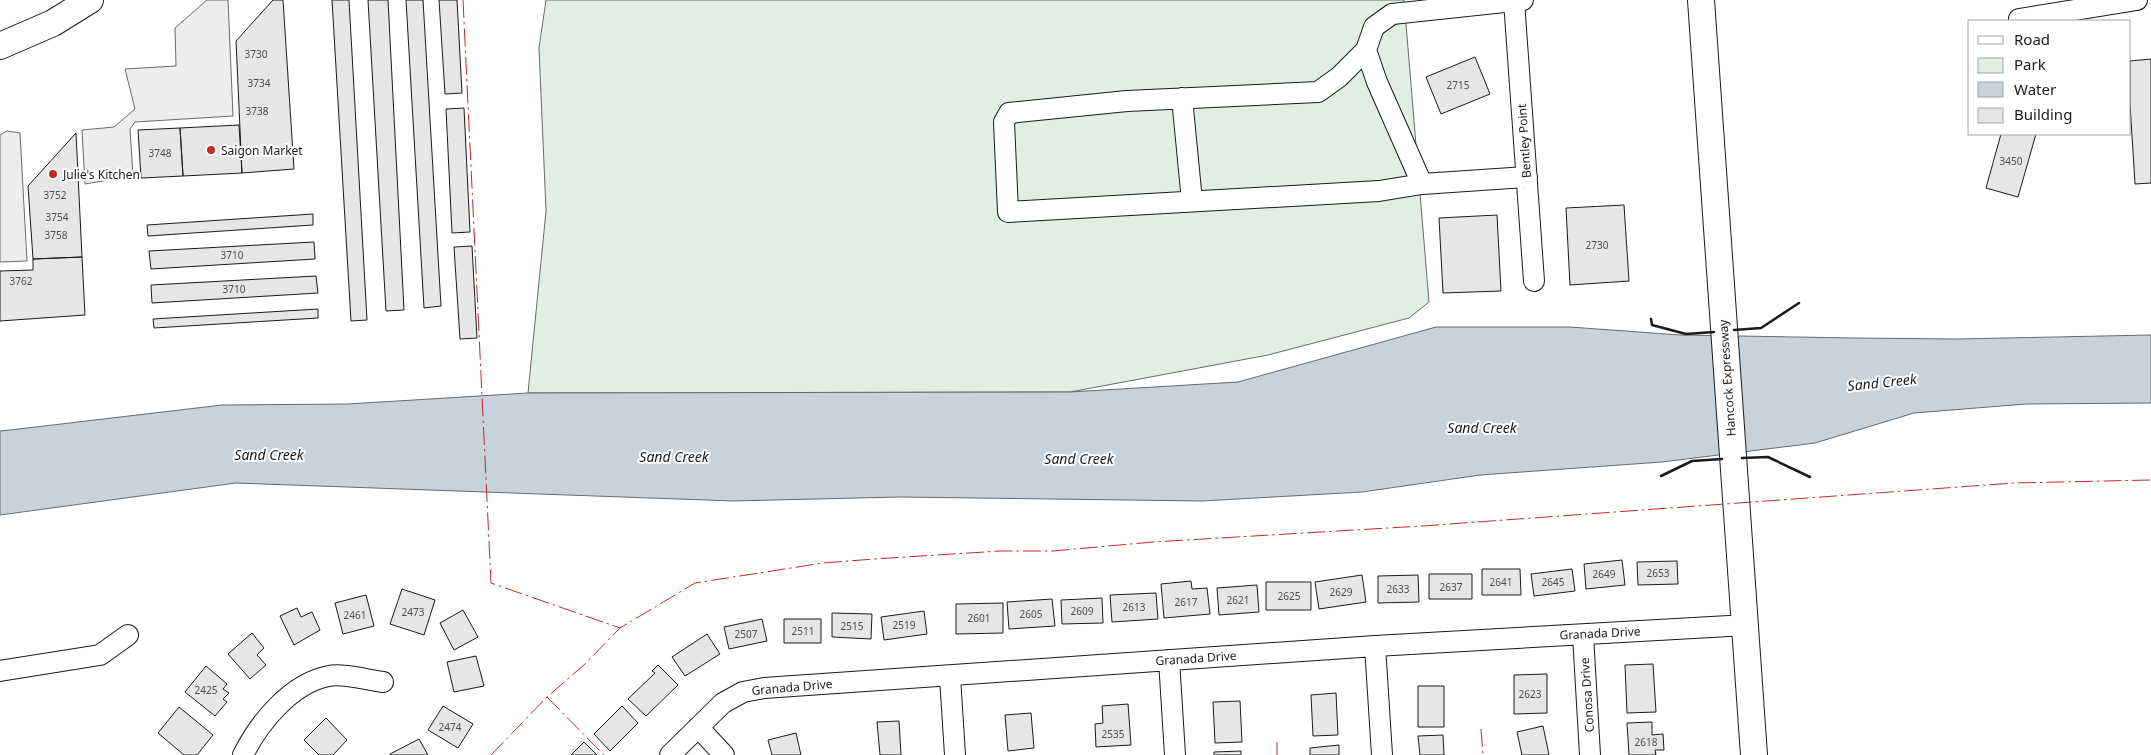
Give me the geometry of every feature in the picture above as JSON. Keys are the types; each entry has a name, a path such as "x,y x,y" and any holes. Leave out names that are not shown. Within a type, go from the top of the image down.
{"main road":[{"path":"0,46 53,23 90,0"},
{"name":"Hancock Expressway","path":"1701,0 1754,755"}],"street":[{"path":"2019,18 2137,0"},
{"name":"Bentley Point","path":"1366,50 1374,27 1392,14 1518,1 1534,281"},
{"path":"1422,184 1377,82 1366,50 1339,77 1318,92 1182,98 1009,113 1004,122 1008,212 1379,191 1422,184 1527,177"},
{"path":"1182,98 1192,201"},
{"name":"Granada Drive","path":"670,755 723,703 743,692 764,688 950,677 1375,646 1746,625"},
{"path":"0,671 100,655 128,635"},
{"name":"Conosa Drive","path":"1583,635 1590,755"},
{"path":"1375,646 1382,755"},
{"path":"1169,660 1175,755"},
{"path":"242,755 266,716 306,684 330,675 382,682"},
{"path":"950,677 955,755"},
{"path":"698,727 724,755"}],"green space":[{"path":"546,0 1404,0 1429,302 1409,318 1268,355 1070,392 528,393 546,211 539,48"}],"shaded area":[{"path":"207,0 228,0 233,116 135,122 130,129 133,176 85,184 82,130 114,127 135,109 125,69 176,66 175,28"},
{"path":"7,131 20,133 27,261 0,262 0,135"}],"water":[{"name":"Sand Creek","path":"1436,327 1570,327 1680,335 1854,338 1958,339 2151,335 2151,403 2026,404 1914,413 1815,443 1662,462 1480,475 1362,492 1202,501 899,497 733,501 236,483 0,515 0,431 222,405 348,404 528,393 1070,392 1238,382"}],"building":[{"path":"273,0 283,0 294,169 242,173 236,41"},
{"path":"332,0 349,0 367,320 351,321"},
{"path":"368,0 388,0 404,310 386,311"},
{"path":"406,0 423,0 441,306 424,308"},
{"path":"439,0 457,0 462,93 445,94"},
{"path":"1475,57 1490,94 1441,114 1426,77"},
{"path":"2151,59 2151,183 2135,184 2131,120 2131,61"},
{"path":"464,108 470,232 452,233 446,109"},
{"name":"Saigon Market","path":"239,125 242,173 183,176 180,128"},
{"path":"180,128 183,176 141,178 138,130"},
{"path":"76,133 82,257 33,259 28,186"},
{"path":"2001,135 2036,135 2018,197 1986,188"},
{"path":"1624,205 1629,281 1570,285 1566,208"},
{"path":"313,214 313,225 148,236 147,225"},
{"path":"1497,215 1501,291 1443,293 1439,218"},
{"path":"314,242 315,259 151,269 149,251"},
{"path":"472,246 477,338 460,339 454,247"},
{"path":"82,257 85,315 0,321 0,271 33,270 33,259"},
{"path":"316,276 318,293 152,303 151,285"},
{"path":"318,309 318,318 154,328 153,319"},
{"path":"1622,560 1625,585 1586,589 1584,564"},
{"path":"1677,561 1678,584 1638,585 1637,562"},
{"path":"1482,569 1520,569 1521,595 1482,595"},
{"path":"1572,569 1575,591 1534,596 1531,574"},
{"path":"1429,574 1472,574 1472,599 1429,599"},
{"path":"1362,575 1366,602 1319,609 1315,582"},
{"path":"1418,575 1419,602 1378,603 1378,576"},
{"path":"1191,581 1192,589 1207,588 1210,614 1164,618 1161,584"},
{"path":"1266,582 1311,582 1311,610 1266,610"},
{"path":"1257,585 1259,612 1219,615 1217,588"},
{"path":"402,589 435,600 424,635 390,624"},
{"path":"1156,593 1158,619 1112,622 1110,595"},
{"path":"366,595 374,626 343,634 335,603"},
{"path":"1102,598 1103,623 1062,624 1061,600"},
{"path":"1052,599 1055,626 1009,629 1007,602"},
{"path":"1003,603 1003,633 956,634 956,604"},
{"path":"297,608 301,617 312,612 320,630 294,645 280,616"},
{"path":"463,610 478,637 454,650 440,623"},
{"path":"924,611 927,634 884,640 881,617"},
{"path":"832,613 872,614 871,639 832,637"},
{"path":"762,619 767,641 729,649 724,627"},
{"path":"784,619 821,619 821,643 784,643"},
{"path":"252,633 264,648 257,655 266,665 250,679 228,654"},
{"path":"707,634 720,654 685,676 672,657"},
{"path":"476,656 484,686 454,692 447,662"},
{"path":"1653,664 1656,712 1627,713 1625,665"},
{"path":"658,665 678,685 646,716 628,699 655,673 652,671"},
{"path":"206,666 227,684 223,689 229,693 223,699 227,702 215,716 185,692"},
{"path":"1547,674 1547,713 1514,714 1514,675"},
{"path":"1418,686 1444,686 1444,727 1418,727"},
{"path":"1336,693 1338,735 1313,736 1311,695"},
{"path":"1240,701 1242,742 1215,743 1213,702"},
{"path":"1128,704 1131,745 1096,747 1095,724 1103,723 1102,706"},
{"path":"443,706 473,724 458,748 428,730"},
{"path":"622,706 638,723 610,751 594,734"},
{"path":"179,707 213,735 197,755 184,755 158,733"},
{"path":"1031,713 1034,748 1008,751 1005,715"},
{"path":"326,718 347,740 333,755 319,755 304,740"},
{"path":"899,721 901,755 880,755 877,722"},
{"path":"1652,722 1652,735 1663,734 1664,750 1655,750 1656,755 1629,755 1627,723"},
{"path":"1543,726 1549,755 1522,755 1517,732"},
{"path":"796,733 801,755 772,755 768,740"},
{"path":"1443,735 1444,755 1420,755 1418,736"},
{"path":"419,739 428,755 390,755 390,754"},
{"path":"584,742 597,755 571,755"},
{"path":"1339,745 1339,755 1310,755 1310,748"},
{"path":"1241,751 1241,755 1214,755 1214,752"}],"wall":[{"path":"1734,330 1761,328 1799,303"},
{"path":"1651,319 1652,325 1686,334 1714,332"},
{"path":"1742,458 1768,457 1810,477"},
{"path":"1661,476 1692,461 1722,459"}],"power":[{"path":"463,0 491,583 620,628"},
{"path":"491,755 547,697 585,664 620,628 695,583 823,563 874,559 1000,551 1053,551 1153,542 1422,526 2014,483 2151,480"},
{"path":"547,697 604,755"},
{"path":"1481,729 1483,755"},
{"path":"1277,742 1277,755"}],"place":[{"name":"Saigon Market","path":"211,150"},
{"name":"Julie's Kitchen","path":"53,174"}]}
